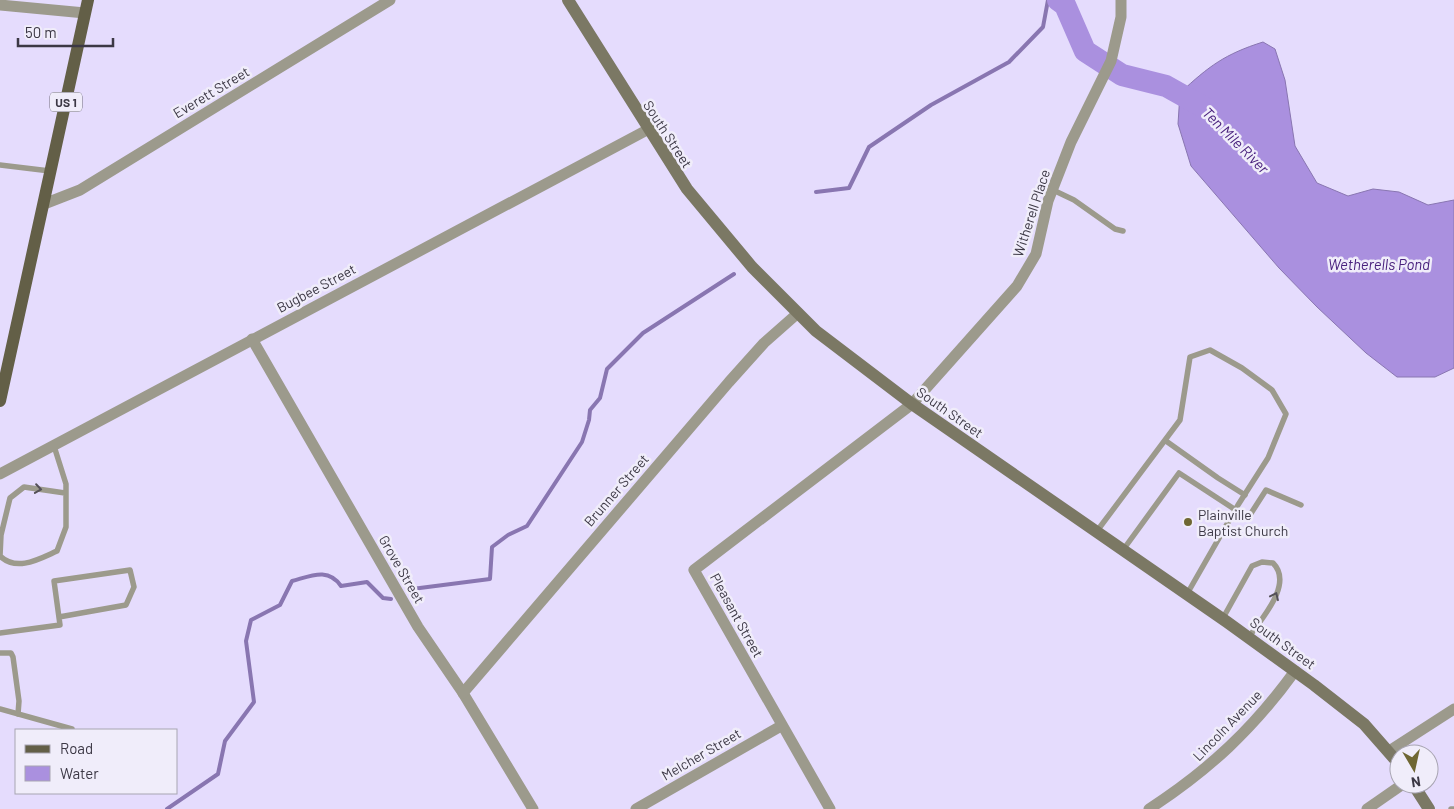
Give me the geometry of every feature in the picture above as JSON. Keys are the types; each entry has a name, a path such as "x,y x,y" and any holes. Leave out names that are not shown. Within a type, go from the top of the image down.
{"main road":[{"name":"South Street","path":"568,0 648,130 706,214 752,267 798,313 837,348 912,404 1223,618 1295,671 1364,724 1389,751"},
{"name":"US 1","path":"0,401 87,6"},
{"path":"1419,794 1429,809"}],"street":[{"name":"Everett Street","path":"44,204 80,190 390,0"},
{"name":"Witherell Place","path":"912,404 1017,286 1027,271 1042,235 1053,190 1070,142 1108,65 1121,17 1121,0"},
{"path":"0,4 87,6"},
{"name":"Bugbee Street","path":"0,474 648,130"},
{"name":"Brunner Street","path":"463,692 729,382 764,343 798,313"},
{"name":"Grove Street","path":"252,339 418,627 463,692 533,809"},
{"name":"Pleasant Street","path":"830,809 781,726 694,570 912,404"},
{"name":"Lincoln Avenue","path":"1149,809 1188,783 1217,760 1273,699 1295,671"},
{"path":"1400,744 1454,709"},
{"name":"Melcher Street","path":"636,809 781,726"},
{"path":"1367,809 1389,794"}],"lane":[{"path":"0,165 52,171"},
{"path":"1053,190 1074,200 1115,229 1123,231"},
{"path":"1097,531 1180,420 1190,357 1210,350 1242,368 1272,390 1286,414 1268,458 1187,594"},
{"path":"1165,442 1245,495"},
{"path":"54,446 66,484 66,527 57,551 25,564 7,562 0,556 1,535 10,498 24,487 65,493"},
{"path":"1123,550 1179,473 1235,511 1250,518 1266,490 1301,505"},
{"path":"1223,618 1252,566 1262,562 1273,563 1279,571 1280,578 1276,595 1249,637"},
{"path":"0,633 60,625 59,618 54,581 130,570 134,587 126,605 59,618"},
{"path":"0,653 11,653 13,657 19,701 18,714"},
{"path":"0,709 72,729"}],"water":[{"name":"Wetherells Pond","path":"1263,42 1275,49 1285,80 1295,146 1317,183 1348,196 1373,189 1399,192 1428,205 1454,200 1454,368 1435,377 1397,377 1366,353 1317,307 1279,268 1191,166 1178,124 1180,93 1218,62 1238,51"}],"waterway":[{"path":"816,192 849,188 869,147 931,105 1009,62 1043,27 1048,0"},
{"name":"Ten Mile River","path":"1058,0 1065,5 1085,51 1122,75 1166,86 1207,109"},
{"path":"412,589 490,579 492,547 508,535 527,526 582,442 590,410 600,398 607,369 643,333 734,274"},
{"path":"167,809 218,774 225,741 254,702 246,641 251,620 280,605 292,581 319,574 331,576 341,586 367,582 383,598 391,599"}],"place":[{"name":"Plainville Baptist Church","path":"1188,522"}]}
